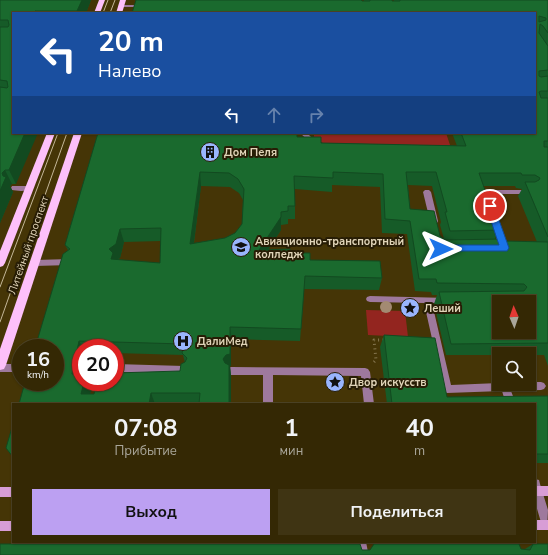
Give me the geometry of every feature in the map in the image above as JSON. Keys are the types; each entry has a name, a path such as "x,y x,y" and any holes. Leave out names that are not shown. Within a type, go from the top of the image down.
{"main road":[{"path":"97,12 102,0"},
{"name":"Литейный проспект","path":"0,263 51,134"},
{"name":"Литейный проспект","path":"0,367 78,134"},
{"path":"0,492 12,492"},
{"path":"536,525 547,525"},
{"path":"0,526 12,526"}],"lane":[{"path":"122,3 141,6"},
{"path":"304,134 309,140 318,145 324,146"},
{"path":"14,188 29,188"},
{"path":"427,192 435,227"},
{"path":"496,248 504,248 485,192 528,192"},
{"path":"34,263 70,262"},
{"path":"370,299 450,300"},
{"path":"427,300 446,389 492,387"},
{"path":"0,367 12,368"},
{"path":"124,368 184,370"},
{"path":"231,371 365,372 369,403"},
{"path":"268,372 268,403"},
{"path":"536,386 541,386"},
{"path":"506,391 510,403"},
{"path":"539,490 547,525"}],"path":[{"path":"375,349 374,340 389,340"}],"shaded area":[{"path":"314,134 446,134 451,148 323,143 314,138"},
{"path":"366,310 405,311 408,337 368,335"}],"building":[{"path":"0,0 82,0 77,11 12,12 12,134 25,134 9,170 5,170 2,173 3,176 6,177 0,191 0,87 8,87 7,81 0,80 0,27 8,27 9,25 8,20 0,20"},
{"path":"136,0 548,0 548,33 540,24 539,33 548,46 548,70 539,71 539,76 548,76 548,91 539,92 541,98 548,98 548,141 544,141 544,147 548,147 548,237 525,182 535,182 539,180 540,178 535,175 522,175 521,173 479,173 499,230 450,231 445,212 447,212 436,172 406,172 410,209 434,211 440,236 445,240 502,239 503,241 548,242 548,343 451,344 439,292 524,291 527,287 524,284 437,283 436,279 419,279 410,221 385,219 383,174 333,172 333,178 294,176 295,206 288,206 288,211 281,212 281,217 259,250 290,249 290,253 310,253 310,260 380,261 382,278 305,276 301,329 230,327 230,354 226,355 223,359 225,363 229,365 229,403 199,403 200,393 151,393 149,403 19,403 23,391 64,391 64,339 38,339 63,254 70,249 65,245 98,134 297,134 297,137 321,137 321,143 466,146 461,134 536,134 536,12 132,12","holes":["539,16 546,18 546,20 539,22","200,172 229,173 238,179 244,189 242,224 235,233 225,238 190,244","161,228 160,263 111,259 113,253 109,249 116,244 120,229","72,339 124,339 124,342 184,344 182,353 187,358 185,362 181,364 180,371 124,373 124,391 95,391 94,394 81,394 82,391 72,391"]},
{"path":"384,335 435,338 447,397 548,396 548,454 536,454 536,403 392,403"},
{"path":"12,427 12,456 6,448"},
{"path":"0,544 360,544 362,550 370,550 374,544 519,544 521,549 530,550 533,544 548,544 548,555 0,555"}],"tram line":[{"path":"103,12 108,0"},
{"path":"110,12 115,0"},
{"path":"0,287 58,134"},
{"path":"0,322 67,134"}],"place":[{"name":"Дом Пеля","path":"210,152"},
{"name":"Авиационно-транспортный колледж","path":"241,247"},
{"name":"Леший","path":"410,308"},
{"name":"ДалиМед","path":"183,341"},
{"name":"Двор искусств","path":"335,382"}],"route":[{"path":"441,249 504,248 490,206"}]}
